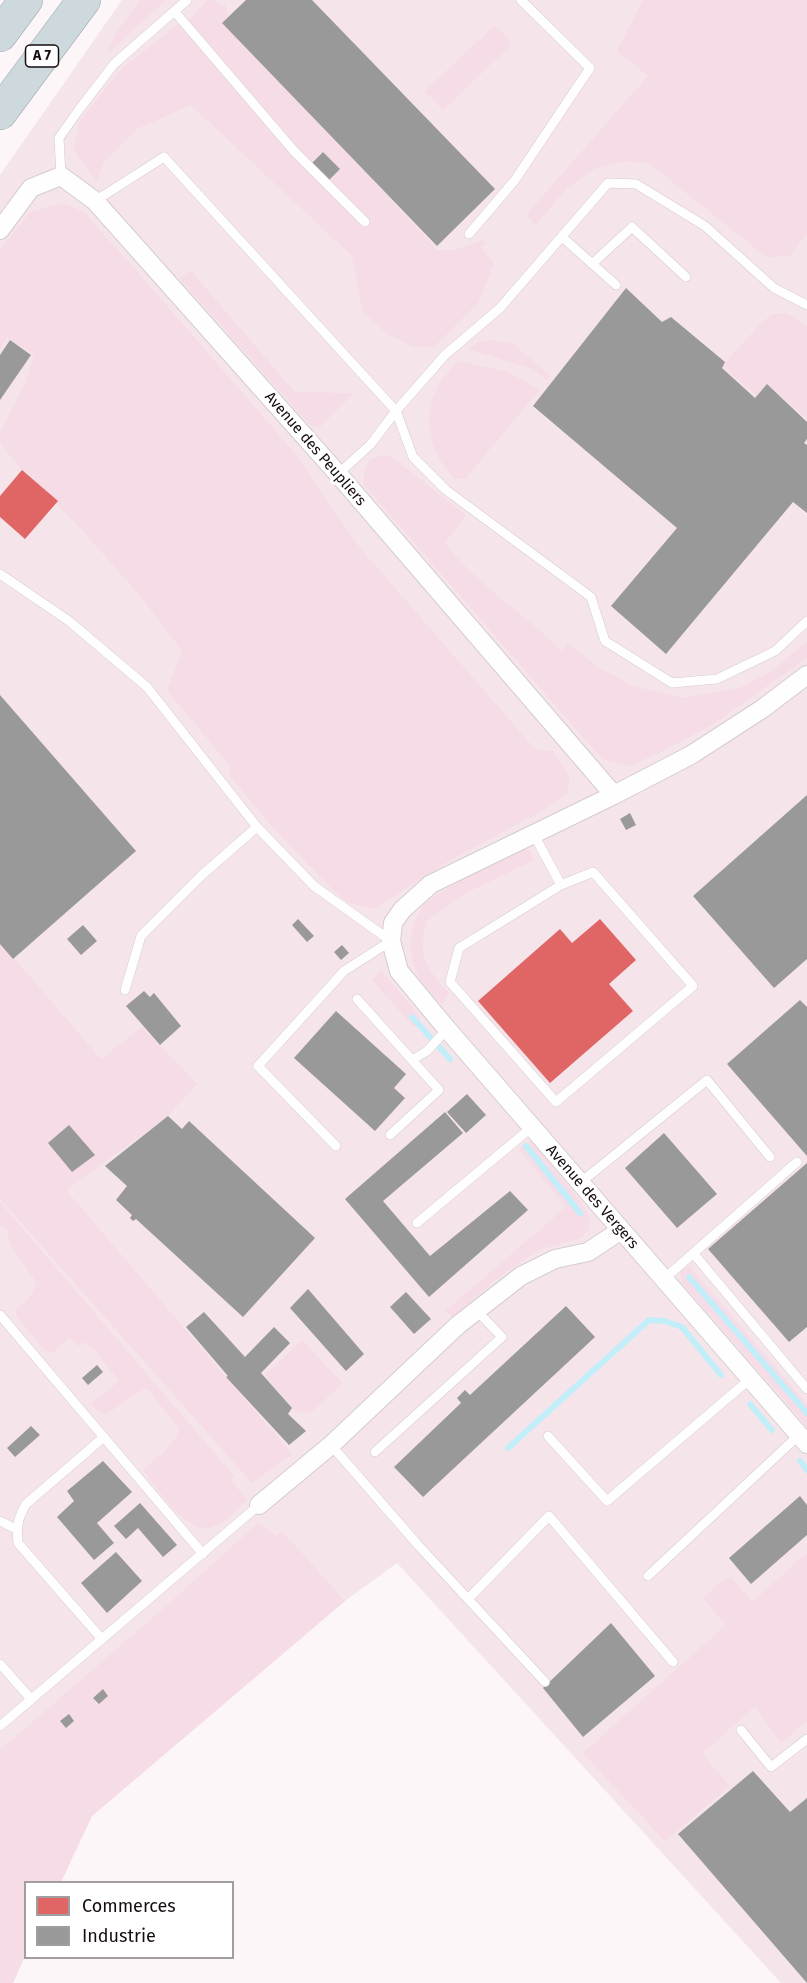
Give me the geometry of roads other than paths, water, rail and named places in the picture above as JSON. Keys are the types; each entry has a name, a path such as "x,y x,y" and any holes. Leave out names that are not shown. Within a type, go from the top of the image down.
{"highway":[{"path":"0,35 26,0"},
{"name":"A 7","path":"0,113 84,0"}],"street":[{"name":"Avenue des Peupliers","path":"61,176 95,201 338,474 614,795"},
{"path":"0,230 32,188 61,176"},
{"path":"391,941 393,923 402,910 431,884 691,755 762,710 807,675"},
{"name":"Avenue des Vergers","path":"391,941 399,971 803,1440"},
{"path":"259,1505 331,1445 458,1325 521,1276 555,1259 588,1252 621,1230"}],"lane":[{"path":"61,176 60,138 78,111 114,64 187,0"},
{"path":"469,234 515,180 591,68 521,0"},
{"path":"175,12 294,151 365,222"},
{"path":"95,201 164,157 396,411 413,457 446,490 591,597 605,641 672,683 717,679 775,651 807,621"},
{"path":"338,474 370,445 445,355 500,308 608,183 636,184 705,226 774,288 807,305"},
{"path":"592,264 632,226 686,277"},
{"path":"562,237 616,285"},
{"path":"0,574 69,621 147,687 257,827 314,886 391,941 344,971 258,1066 336,1146"},
{"path":"125,990 141,936 201,875 257,827"},
{"path":"533,833 561,885"},
{"path":"593,872 693,986 556,1102 450,982 459,948 561,885 593,872"},
{"path":"357,999 439,1090 390,1135"},
{"path":"412,1060 427,1051 447,1029"},
{"path":"580,1183 707,1080 770,1157"},
{"path":"417,1223 532,1127"},
{"path":"664,1279 797,1162"},
{"path":"693,1253 807,1389"},
{"path":"375,1452 502,1337 477,1311"},
{"path":"0,1315 203,1554"},
{"path":"548,1436 608,1501 750,1379"},
{"path":"101,1638 18,1543 16,1529 19,1516 26,1504 104,1437"},
{"path":"648,1575 803,1440"},
{"path":"331,1445 418,1545 545,1682"},
{"path":"0,1726 259,1505"},
{"path":"468,1599 549,1516 673,1662"},
{"path":"0,1521 16,1529"},
{"path":"0,1664 31,1699"},
{"path":"741,1730 771,1767 807,1739"}],"waterway":[{"path":"412,1017 450,1059"},
{"path":"526,1146 580,1213"},
{"path":"689,1277 807,1413"},
{"path":"508,1448 649,1320 664,1321 682,1327 721,1375"},
{"path":"750,1404 772,1430"},
{"path":"800,1461 807,1470"}]}
